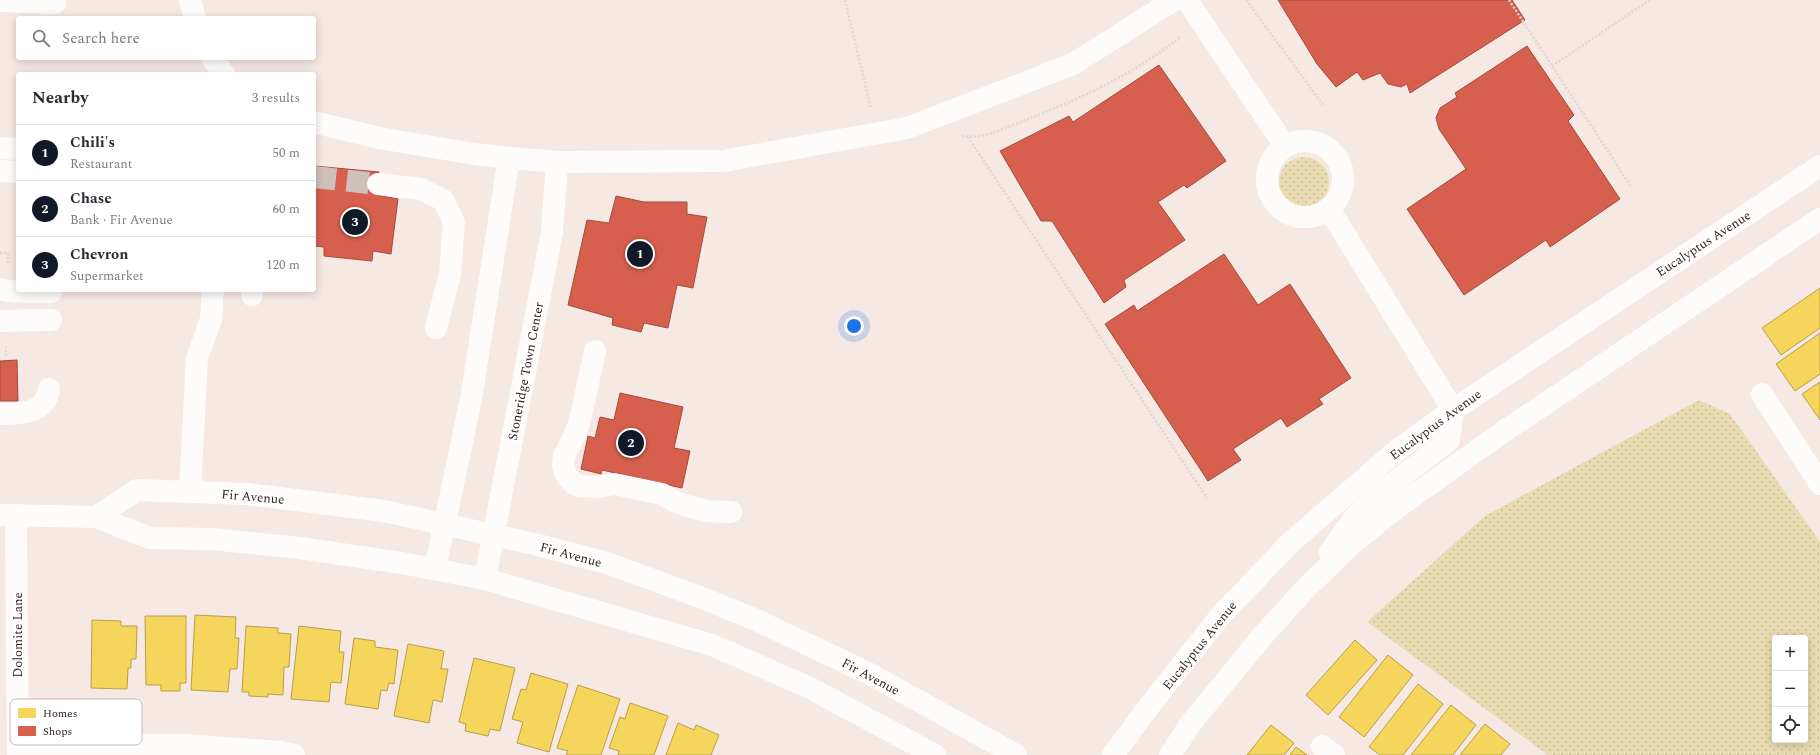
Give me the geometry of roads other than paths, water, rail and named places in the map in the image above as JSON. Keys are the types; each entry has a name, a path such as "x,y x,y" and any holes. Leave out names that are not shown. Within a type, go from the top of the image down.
{"street":[{"path":"190,0 194,16"},
{"path":"316,122 379,138 475,154 509,158 557,162 723,161 907,128 1074,64 1174,0"},
{"path":"1187,0 1286,146"},
{"path":"0,1 55,3"},
{"path":"214,60 222,72"},
{"path":"1297,141 1323,145 1333,153 1340,163 1343,175 1342,188 1337,200 1329,209 1317,216 1305,218 1292,216 1281,210 1272,200 1267,189 1266,177 1269,164 1275,154 1286,146 1297,141"},
{"path":"0,148 16,149"},
{"path":"435,569 471,399 509,158"},
{"name":"Stoneridge Town Center","path":"485,579 552,232 557,162"},
{"name":"Eucalyptus Avenue","path":"1113,755 1150,705 1222,614 1290,543 1396,451 1453,410 1820,166"},
{"path":"0,171 16,172"},
{"path":"378,184 421,189 443,200 454,222 450,274 436,328"},
{"path":"1306,588 1354,517 1373,499 1449,440 1453,410 1329,209"},
{"path":"1170,755 1191,723 1222,684 1306,588 1353,543 1402,504 1452,468 1820,219"},
{"path":"0,289 16,291"},
{"path":"190,491 197,358 211,319 212,292"},
{"path":"0,321 51,320"},
{"path":"595,351 580,420 564,456 563,465 566,475 573,484 579,486 599,487 614,484 662,494 674,501 707,511 731,512"},
{"path":"0,414 17,414 40,407 48,399 50,390"},
{"path":"1762,394 1820,484"},
{"name":"Fir Avenue","path":"96,517 137,490 247,494 384,511 493,535 607,563 697,596 754,619 870,674 1016,755"},
{"path":"8,515 96,517 150,538 211,539 292,548 402,563 485,579 712,645 810,688 935,755"},
{"name":"Dolomite Lane","path":"8,515 16,699"},
{"path":"18,750 185,745 280,752 294,755"}],"tunnel":[{"path":"316,177 378,184"}],"place":[{"name":"Chevron","path":"355,222"},
{"name":"Chili's","path":"640,254"},
{"name":"Chase","path":"631,443"}]}
